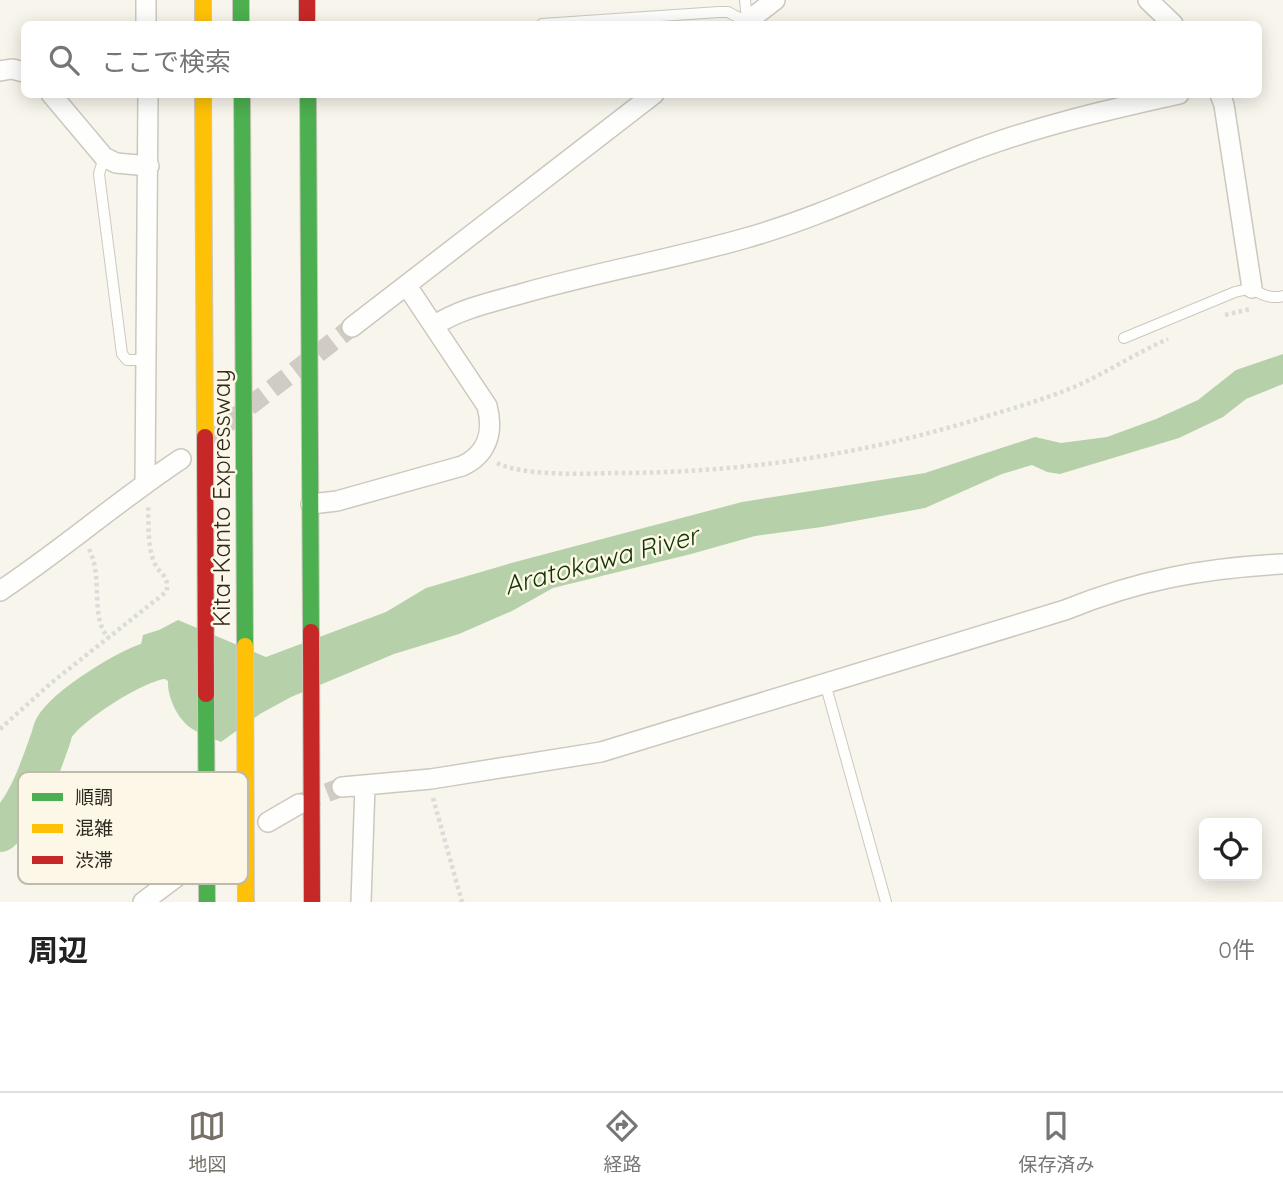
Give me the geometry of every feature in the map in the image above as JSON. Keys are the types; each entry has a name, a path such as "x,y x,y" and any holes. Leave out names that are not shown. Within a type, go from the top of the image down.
{"main road":[{"path":"203,0 203,21"},
{"path":"241,0 241,21"},
{"path":"307,0 307,21"},
{"name":"Kita-Kanto Expressway","path":"203,98 207,772"},
{"name":"Kita-Kanto Expressway","path":"242,98 245,772"},
{"path":"308,98 312,902"},
{"name":"Kita-Kanto Expressway","path":"207,884 207,902"},
{"name":"Kita-Kanto Expressway","path":"246,884 246,902"}],"street":[{"path":"146,0 146,21"},
{"path":"748,21 775,0"},
{"path":"1148,0 1170,21"},
{"path":"0,71 12,69 21,71"},
{"path":"54,98 104,157 116,163 149,166"},
{"path":"145,483 148,98"},
{"path":"352,327 649,98"},
{"path":"435,325 467,309 588,275 746,238 830,209 967,153 1038,129 1161,98"},
{"path":"1221,98 1252,288"},
{"path":"311,504 337,501 462,466 472,462 484,448 490,428 487,406 407,286"},
{"path":"0,591 181,459"},
{"path":"342,787 431,779 601,752 1065,610 1109,592 1142,583 1230,567 1283,564"},
{"path":"361,902 365,786"},
{"path":"268,822 299,804"},
{"path":"143,902 167,884"}],"lane":[{"path":"745,0 745,21"},
{"path":"586,21 728,12 742,21"},
{"path":"104,157 99,174 122,354 127,360 146,360"},
{"path":"1124,338 1235,292 1252,288 1261,294 1280,297"},
{"path":"825,683 886,902"}],"path":[{"path":"1219,317 1254,308 1280,297"},
{"path":"484,448 500,465 522,471 601,473 666,473 741,468 827,456 891,444 1028,404 1074,387 1173,337"},
{"path":"0,729 51,682 166,592 169,584 167,578 155,564 152,554 145,483"},
{"path":"79,533 94,559 100,623 102,631 109,638"},
{"path":"431,779 433,800 462,902"}],"water":[{"path":"1283,354 1283,384 1246,399 1223,417 1179,438 1060,474 1032,465 1002,474 925,508 755,536 553,588 512,611 459,634 394,654 291,697 260,714 221,742 197,732 183,721 175,709 168,681 157,674 140,672 137,664 143,635 178,620 266,657 386,612 426,588 742,502 925,473 1035,437 1061,443 1107,437 1198,400 1236,370"}],"waterway":[{"name":"Aratokawa River","path":"38,772 54,728 87,697 137,667 151,662 166,659 188,666"},
{"name":"Aratokawa River","path":"0,832 18,812"}],"tunnel":[{"path":"203,442 352,327"},
{"path":"300,803 342,787"}],"traffic: fast":[{"path":"241,0 241,21"},
{"path":"242,98 245,646"},
{"path":"308,98 311,632"},
{"path":"206,694 206,772"},
{"path":"207,884 207,902"}],"traffic: slow":[{"path":"203,0 203,21"},
{"path":"203,98 205,437"},
{"path":"245,646 245,772"},
{"path":"246,884 246,902"}],"traffic: jam":[{"path":"307,0 307,21"},
{"path":"205,437 206,694"},
{"path":"311,632 312,902"}]}
